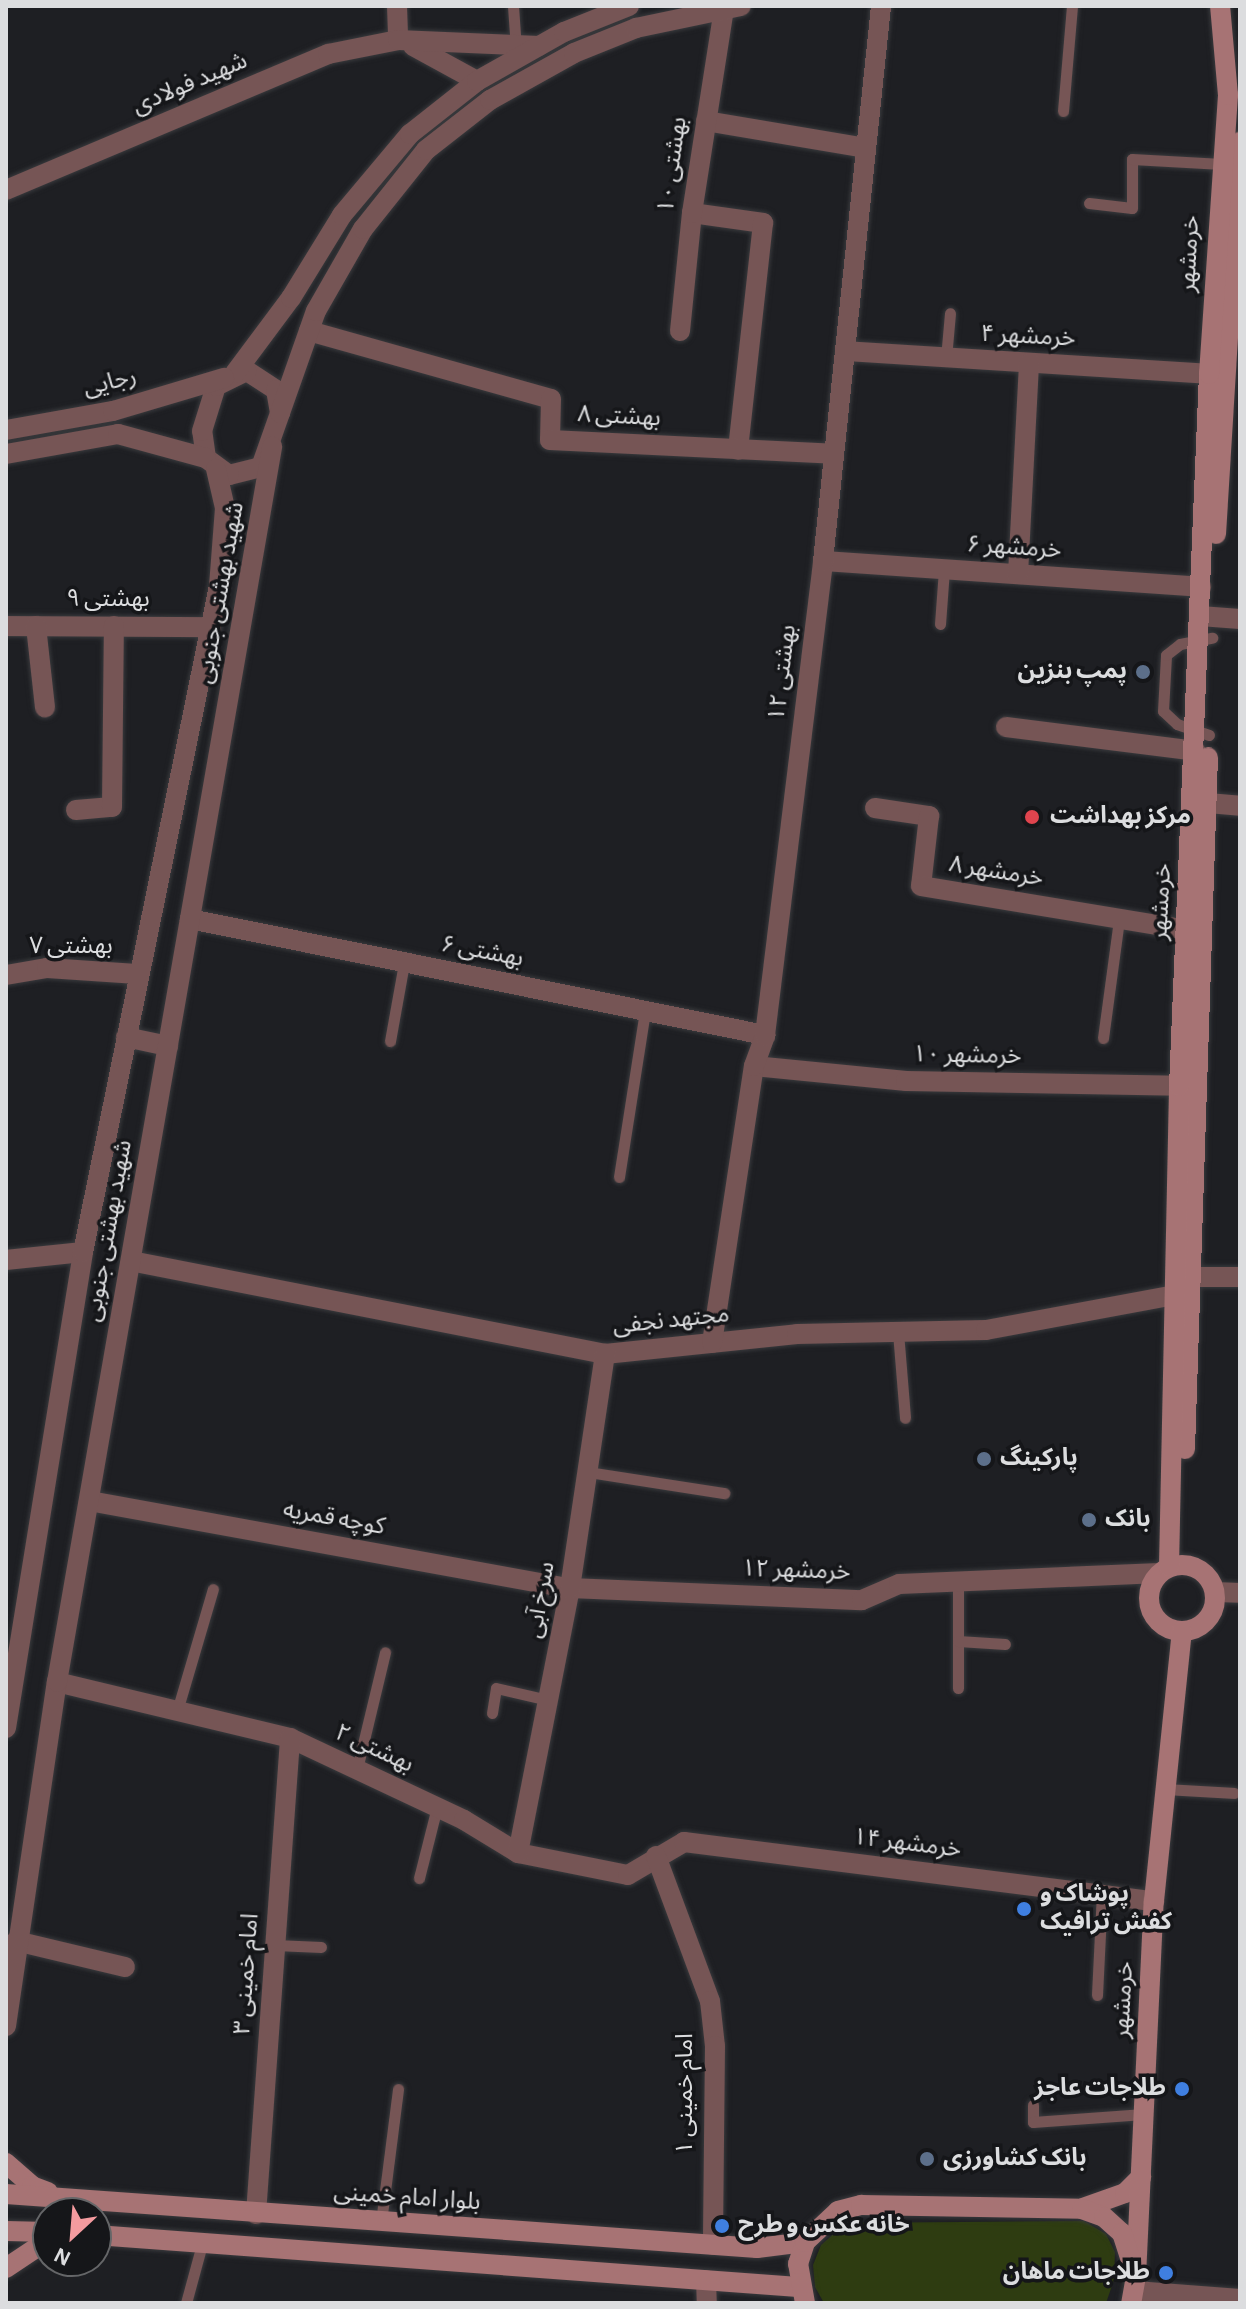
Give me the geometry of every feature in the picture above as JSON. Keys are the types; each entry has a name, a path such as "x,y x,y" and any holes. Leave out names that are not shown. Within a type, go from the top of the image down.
{"main road":[{"name":"خرمشهر","path":"1206,617 1201,587 1209,374 1228,95 1220,6"},
{"name":"خرمشهر","path":"1170,1568 1179,1086 1206,617 1240,146"},
{"name":"خرمشهر","path":"1170,1568 1192,1277 1208,803 1200,740"},
{"path":"1170,1568 1206,1575 1215,1592 1203,1623 1182,1631 1153,1615 1149,1593 1170,1568"},
{"name":"خرمشهر","path":"1134,2295 1154,1901 1182,1631"},
{"path":"6,2163 32,2186 63,2197"},
{"path":"112,2236 706,2280 802,2295 805,2242 838,2211 861,2205 1082,2209 1105,2204 1141,2177"},
{"name":"بلوار امام خمینی","path":"6,2194 38,2197"},
{"name":"بلوار امام خمینی","path":"112,2203 757,2248 805,2242"},
{"path":"1082,2209 1104,2217 1122,2233 1134,2295"},
{"path":"6,2231 32,2232"},
{"path":"6,2268 32,2251"}],"street":[{"path":"397,6 398,40 440,57 477,81"},
{"path":"629,6 539,46 477,81 410,134 342,215 291,298 210,397 202,431 211,463 229,475 251,473 272,447 280,413 309,331 363,229 426,150 490,100 574,53 636,28 732,7"},
{"name":"بهشتی ۱۲","path":"712,1343 754,1066 765,1035 823,561 881,6"},
{"name":"بهشتی ۱۰","path":"680,331 692,213 706,121 732,7"},
{"name":"شهید فولادی","path":"6,190 328,54 398,40 539,46"},
{"path":"706,121 866,148"},
{"path":"692,213 763,223 738,450"},
{"name":"بهشتی ۸","path":"309,331 551,399 550,440 834,454"},
{"name":"خرمشهر ۴","path":"845,351 1209,374"},
{"path":"1018,574 1029,363"},
{"path":"230,375 247,371 269,381 276,390 280,413"},
{"name":"رجایی","path":"6,430 113,411 230,375"},
{"name":"رجایی","path":"6,454 118,434 211,463"},
{"name":"شهید بهشتی جنوبی","path":"6,2026 16,1941 57,1682 272,447"},
{"name":"شهید بهشتی جنوبی","path":"6,1728 10,1683 83,1252 137,974 211,627 225,508 211,463"},
{"name":"خرمشهر ۶","path":"823,561 1201,587"},
{"path":"1206,617 1240,619"},
{"name":"بهشتی ۹","path":"6,626 211,627"},
{"path":"36,626 45,708"},
{"path":"76,810 112,807 114,626"},
{"path":"1006,727 1200,740"},
{"path":"1208,803 1240,806"},
{"name":"خرمشهر ۸","path":"875,808 929,816 921,886 1187,930"},
{"name":"بهشتی ۶","path":"190,919 765,1035"},
{"name":"بهشتی ۷","path":"6,975 47,968 137,974"},
{"path":"126,1037 168,1046"},
{"name":"خرمشهر ۱۰","path":"754,1066 906,1081 1179,1086"},
{"path":"6,1260 83,1252"},
{"name":"مجتهد نجفی","path":"131,1261 605,1354 712,1343 986,1330 1175,1295"},
{"path":"1192,1277 1240,1277"},
{"name":"سرخ آبی","path":"518,1853 570,1588 605,1354"},
{"name":"کوچه قمریه","path":"89,1501 570,1588"},
{"name":"خرمشهر ۱۲","path":"570,1588 862,1600 899,1584 1170,1568"},
{"path":"1215,1592 1240,1593"},
{"name":"بهشتی ۲","path":"57,1682 290,1738 437,1807 518,1853 628,1875 656,1856"},
{"name":"امام خمینی ۳","path":"256,2214 290,1738"},
{"name":"خرمشهر ۱۴","path":"656,1856 684,1842 1154,1901"},
{"name":"امام خمینی ۱","path":"656,1856 710,2001 715,2046 713,2245"},
{"path":"16,1941 125,1967"},
{"path":"706,2280 707,2303"},
{"path":"1134,2295 1240,2299"}],"lane":[{"path":"513,6 516,45"},
{"path":"1063,111 1072,6"},
{"path":"1089,203 1132,208 1132,159 1222,164"},
{"path":"946,358 950,313"},
{"path":"940,624 944,569"},
{"path":"1200,740 1163,711 1166,655 1206,638"},
{"path":"1103,1038 1119,919"},
{"path":"390,1041 404,963"},
{"path":"619,1177 645,1011"},
{"path":"898,1332 905,1418"},
{"path":"588,1472 724,1493"},
{"path":"958,1579 958,1688"},
{"path":"177,1711 213,1589"},
{"path":"958,1641 1005,1644"},
{"path":"357,1769 385,1652"},
{"path":"492,1713 496,1688 548,1700"},
{"path":"1166,1789 1234,1793"},
{"path":"419,1878 437,1807"},
{"path":"1097,1995 1102,1894"},
{"path":"275,1945 321,1947"},
{"path":"381,2222 398,2089"},
{"path":"1033,2105 1033,2122 1144,2114"},
{"path":"186,2303 202,2244"}],"green space":[{"path":"1084,2221 1106,2234 1115,2252 1114,2280 1106,2303 824,2303 815,2287 813,2265 821,2245 846,2223"}],"place":[{"name":"پمپ بنزین","path":"1143,672"},
{"name":"مرکز بهداشت","path":"1032,817"},
{"name":"پارکینگ","path":"984,1459"},
{"name":"بانک","path":"1089,1520"},
{"name":"پوشاک و کفش ترافیک","path":"1024,1909"},
{"name":"طلاجات عاجز","path":"1182,2089"},
{"name":"بانک کشاورزی","path":"927,2159"},
{"name":"خانه عکس و طرح","path":"722,2226"},
{"name":"طلاجات ماهان","path":"1166,2273"}]}
